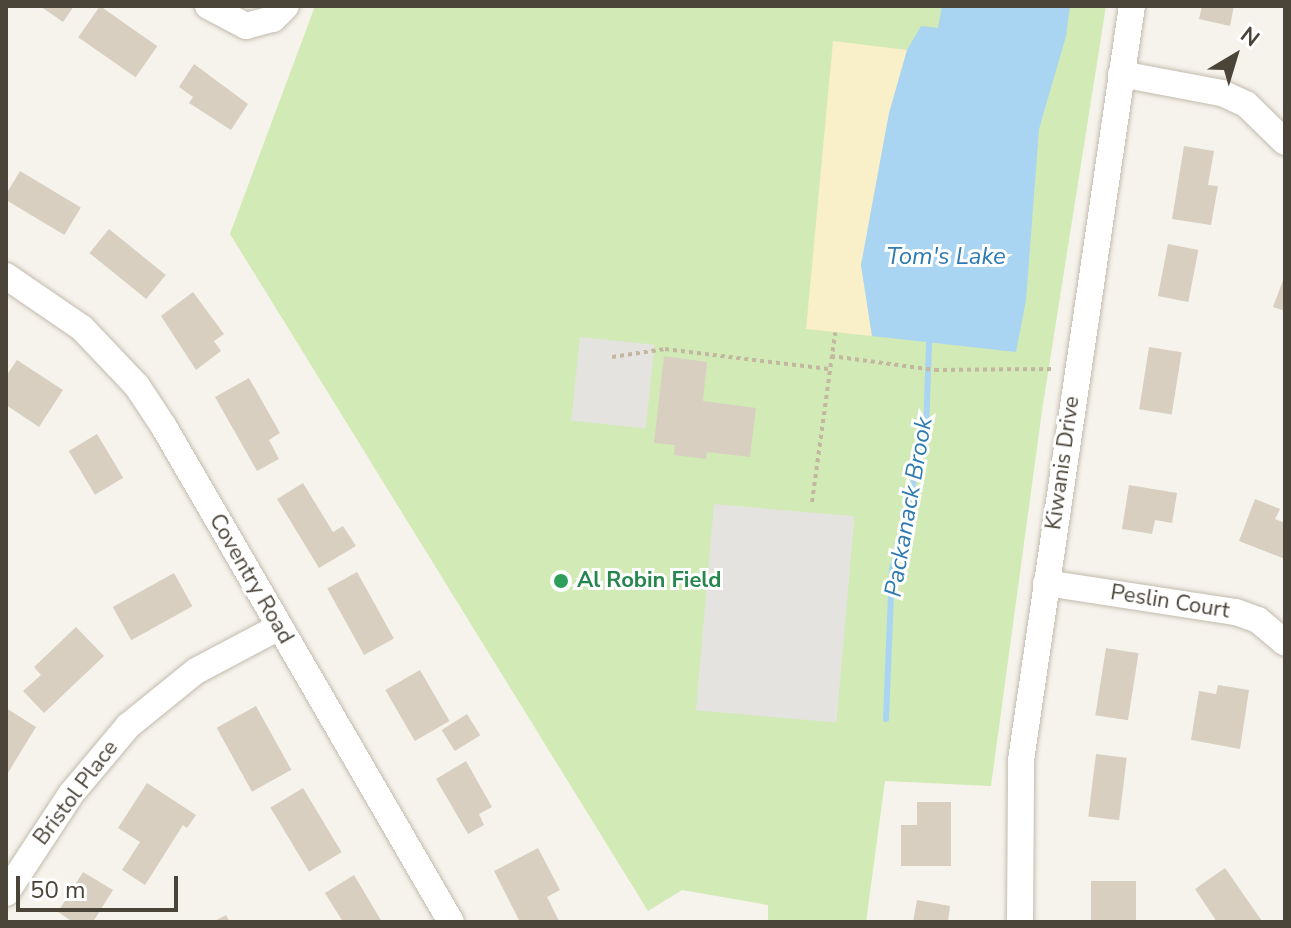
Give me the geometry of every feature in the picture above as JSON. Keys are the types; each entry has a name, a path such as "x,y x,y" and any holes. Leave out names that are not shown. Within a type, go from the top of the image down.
{"street":[{"path":"208,6 246,26 273,19 286,6"},
{"name":"Kiwanis Drive","path":"1020,922 1021,760 1076,369 1132,6"},
{"path":"1121,74 1222,93 1246,104 1285,142"},
{"name":"Coventry Road","path":"6,276 82,328 137,386 164,427 451,922"},
{"name":"Peslin Court","path":"1046,583 1236,612 1258,620 1285,643"},
{"name":"Bristol Place","path":"6,893 71,794 128,726 196,671 279,627"}],"path":[{"path":"812,502 835,333"},
{"path":"612,357 665,349 829,369"},
{"path":"831,356 935,370 1076,369"}],"green space":[{"path":"315,6 1106,6 1042,411 991,786 885,781 866,922 768,922 768,905 682,890 648,911 230,234"}],"sand":[{"path":"833,41 907,50 861,265 872,336 806,329"}],"shaded area":[{"path":"580,337 655,345 646,428 571,421"},
{"path":"714,504 854,516 836,723 696,710"}],"water":[{"name":"Tom's Lake","path":"942,6 1070,6 1066,36 1039,129 1026,300 1016,352 872,336 861,265 889,113 907,50 921,26 938,28"}],"building":[{"path":"40,6 74,6 63,22"},
{"path":"100,6 157,46 136,77 78,37"},
{"path":"1202,6 1234,6 1230,26 1199,19"},
{"path":"194,64 248,104 231,130 189,103 193,97 179,87"},
{"path":"1184,146 1214,151 1208,185 1218,186 1211,225 1172,219"},
{"path":"20,171 81,208 64,235 6,200 6,194"},
{"path":"109,229 166,275 146,299 89,253"},
{"path":"1168,244 1198,250 1188,302 1158,296"},
{"path":"1285,275 1285,311 1273,307"},
{"path":"193,292 224,334 214,341 221,351 196,370 161,316"},
{"path":"1149,347 1182,352 1172,414 1139,409"},
{"path":"664,356 707,362 703,401 756,408 750,457 707,452 706,459 674,455 675,445 654,443"},
{"path":"17,360 63,390 39,427 6,405 6,376"},
{"path":"249,378 280,433 269,440 279,459 257,471 215,397"},
{"path":"97,434 123,478 95,495 69,451"},
{"path":"303,483 333,532 343,526 356,546 319,568 277,499"},
{"path":"1129,485 1177,493 1172,523 1155,520 1152,534 1122,529"},
{"path":"1255,499 1280,509 1275,519 1285,523 1285,559 1239,541"},
{"path":"357,572 394,638 364,655 327,588"},
{"path":"174,573 192,606 131,640 113,607"},
{"path":"76,627 104,656 44,713 23,691 41,675 34,667"},
{"path":"1106,648 1139,653 1128,720 1095,715"},
{"path":"420,670 449,721 415,741 385,690"},
{"path":"1218,685 1249,690 1240,749 1191,740 1199,691 1216,694"},
{"path":"256,706 291,770 252,792 217,728"},
{"path":"6,708 36,727 6,776"},
{"path":"467,714 480,735 455,751 442,730"},
{"path":"1096,754 1127,758 1119,820 1088,817"},
{"path":"466,761 492,807 479,814 484,825 468,834 436,779"},
{"path":"147,783 196,815 187,828 183,825 145,885 122,870 140,842 118,828"},
{"path":"303,788 342,852 309,872 270,808"},
{"path":"917,802 951,802 951,866 901,866 901,825 917,825"},
{"path":"538,848 560,890 547,897 559,921 520,922 494,871"},
{"path":"1225,868 1262,921 1217,922 1195,889"},
{"path":"83,872 113,890 93,922 73,922 58,912"},
{"path":"354,875 382,922 343,922 325,893"},
{"path":"1091,881 1136,881 1136,922 1091,922"},
{"path":"917,900 950,906 948,922 913,922"},
{"path":"226,915 230,922 213,922"}],"waterway":[{"name":"Packanack Brook","path":"886,719 892,570 926,430 929,342"}],"place":[{"name":"Al Robin Field","path":"561,581"}]}
